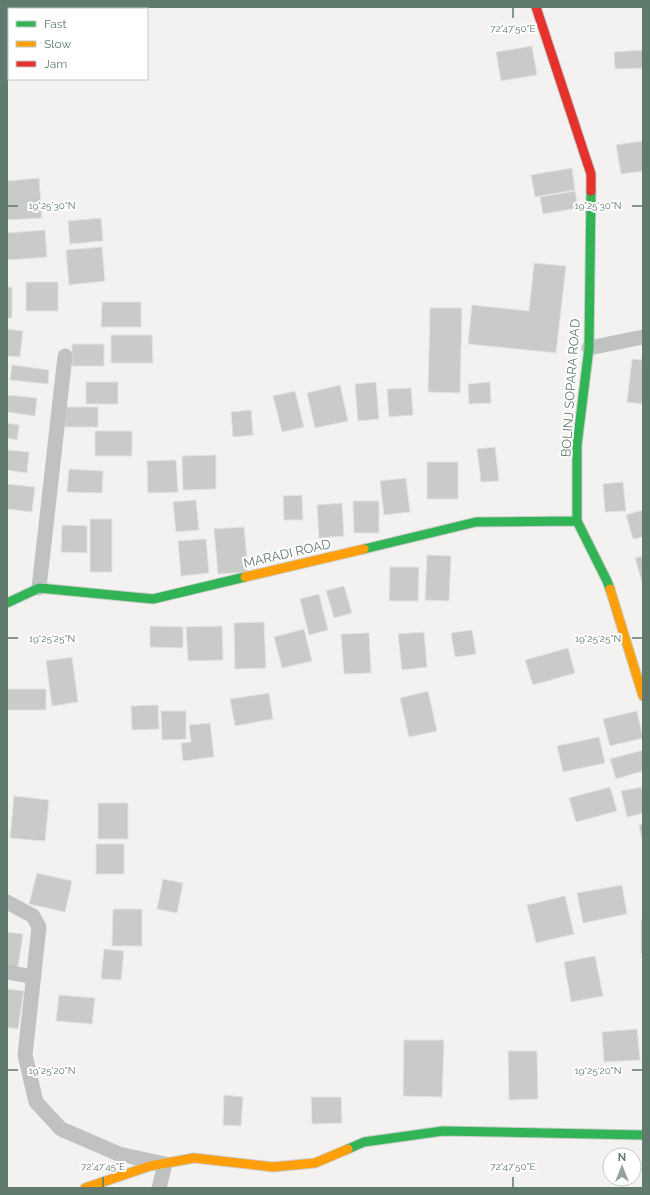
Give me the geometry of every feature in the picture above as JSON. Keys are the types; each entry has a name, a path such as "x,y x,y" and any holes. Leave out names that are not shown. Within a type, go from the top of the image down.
{"street":[{"name":"BOLINJ SOPARA ROAD","path":"536,7 591,174 589,348 577,445 576,521 607,580 643,696"},
{"path":"589,348 643,337"},
{"path":"7,603 39,588 65,356"},
{"name":"MARADI ROAD","path":"39,588 153,599 476,522 576,521"},
{"path":"7,902 33,916 39,927 25,1055 36,1102 61,1129 119,1154 165,1164"},
{"path":"7,972 34,977"},
{"path":"85,1188 150,1166 194,1158 273,1167 315,1163 364,1142 443,1131 643,1135"},
{"path":"159,1188 165,1164"}],"building":[{"path":"532,46 537,75 501,81 496,52"},
{"path":"643,50 643,68 615,69 614,52"},
{"path":"643,141 643,171 621,174 616,145"},
{"path":"572,168 575,190 535,197 531,175"},
{"path":"39,178 42,218 7,220 7,181"},
{"path":"575,191 578,208 543,214 540,197"},
{"path":"101,218 103,241 70,244 68,221"},
{"path":"45,230 47,257 7,260 7,233"},
{"path":"102,247 105,281 69,285 66,250"},
{"path":"534,263 566,266 556,353 468,344 472,305 529,311"},
{"path":"26,282 58,282 58,311 26,311"},
{"path":"7,287 12,287 12,318 7,318"},
{"path":"102,302 141,302 141,327 101,327"},
{"path":"430,308 462,308 460,393 428,392"},
{"path":"7,329 23,331 20,357 7,356"},
{"path":"111,335 152,335 153,363 111,363"},
{"path":"72,344 104,344 104,366 72,366"},
{"path":"632,359 643,360 643,404 627,402"},
{"path":"12,365 49,370 48,384 10,380"},
{"path":"86,382 118,382 118,404 86,404"},
{"path":"376,382 379,419 358,421 355,384"},
{"path":"490,382 491,403 469,404 468,384"},
{"path":"340,385 348,421 315,428 307,393"},
{"path":"411,388 413,415 389,417 387,389"},
{"path":"295,391 304,427 282,432 273,396"},
{"path":"7,395 37,398 35,416 7,412"},
{"path":"65,407 98,407 98,427 65,427"},
{"path":"251,410 253,435 233,437 231,412"},
{"path":"7,423 19,425 17,440 7,438"},
{"path":"95,431 132,431 132,456 95,456"},
{"path":"495,447 499,481 481,482 477,449"},
{"path":"7,450 29,452 27,473 7,470"},
{"path":"216,455 216,489 183,490 182,456"},
{"path":"176,460 178,492 148,493 147,461"},
{"path":"427,462 458,462 458,499 427,499"},
{"path":"69,469 103,471 102,493 67,492"},
{"path":"406,478 410,512 384,515 380,481"},
{"path":"623,482 626,511 605,512 603,484"},
{"path":"7,484 35,487 32,512 7,509"},
{"path":"302,495 303,520 284,520 283,496"},
{"path":"196,500 199,530 176,532 173,502"},
{"path":"353,501 379,501 379,533 354,533"},
{"path":"342,503 344,536 319,538 317,505"},
{"path":"643,510 643,537 633,539 626,515"},
{"path":"90,519 112,519 112,572 90,572"},
{"path":"62,525 87,526 87,553 61,552"},
{"path":"244,527 248,572 218,574 214,529"},
{"path":"206,539 209,573 181,576 178,541"},
{"path":"427,555 451,556 449,601 425,600"},
{"path":"643,556 643,585 635,558"},
{"path":"390,567 419,567 418,601 389,601"},
{"path":"344,586 352,613 334,618 326,591"},
{"path":"319,594 328,630 309,635 300,599"},
{"path":"264,622 266,668 235,669 234,623"},
{"path":"150,626 183,627 183,648 150,647"},
{"path":"222,626 223,660 188,661 186,627"},
{"path":"304,629 312,661 282,668 274,637"},
{"path":"472,630 476,654 455,657 451,633"},
{"path":"424,632 427,667 402,670 398,634"},
{"path":"369,633 371,673 344,674 341,634"},
{"path":"568,648 575,673 533,685 525,660"},
{"path":"72,657 78,702 52,706 46,661"},
{"path":"7,689 46,689 46,710 7,710"},
{"path":"428,691 437,731 409,737 400,698"},
{"path":"269,693 273,719 235,726 230,699"},
{"path":"158,705 159,729 132,730 131,706"},
{"path":"161,711 186,711 186,739 162,740"},
{"path":"637,711 643,738 610,746 603,719"},
{"path":"210,723 214,757 183,761 181,743 191,742 189,725"},
{"path":"599,737 605,763 563,772 557,746"},
{"path":"643,750 643,771 616,779 610,759"},
{"path":"610,787 617,811 576,822 569,798"},
{"path":"642,787 643,813 627,817 621,791"},
{"path":"14,796 49,800 45,841 10,838"},
{"path":"98,803 128,803 128,839 98,839"},
{"path":"643,824 643,844 639,825"},
{"path":"96,844 124,844 124,874 96,874"},
{"path":"37,873 72,881 65,912 29,904"},
{"path":"163,879 183,883 177,913 157,909"},
{"path":"622,885 627,914 583,923 577,893"},
{"path":"565,896 574,934 536,943 527,905"},
{"path":"113,909 142,909 142,946 112,946"},
{"path":"643,919 643,953 641,953 641,920"},
{"path":"7,932 23,934 18,968 7,966"},
{"path":"104,949 124,951 121,980 101,979"},
{"path":"595,956 603,996 571,1002 564,962"},
{"path":"7,989 24,991 18,1029 7,1027"},
{"path":"59,995 95,998 92,1024 56,1021"},
{"path":"637,1029 640,1060 604,1062 602,1032"},
{"path":"404,1040 444,1040 442,1097 403,1096"},
{"path":"508,1051 537,1051 538,1099 509,1100"},
{"path":"224,1095 243,1097 241,1126 223,1125"},
{"path":"311,1097 341,1097 342,1123 312,1124"}],"traffic: fast":[{"path":"591,191 589,348 577,445 577,521 610,589"},
{"path":"364,549 476,522 577,521"},
{"path":"7,603 39,588 153,599 245,577"},
{"path":"348,1149 364,1142 443,1131 643,1135"}],"traffic: slow":[{"path":"245,577 364,549"},
{"path":"610,589 643,696"},
{"path":"85,1188 150,1166 194,1158 273,1167 315,1163 348,1149"}],"traffic: jam":[{"path":"536,7 591,174 591,191"}]}
